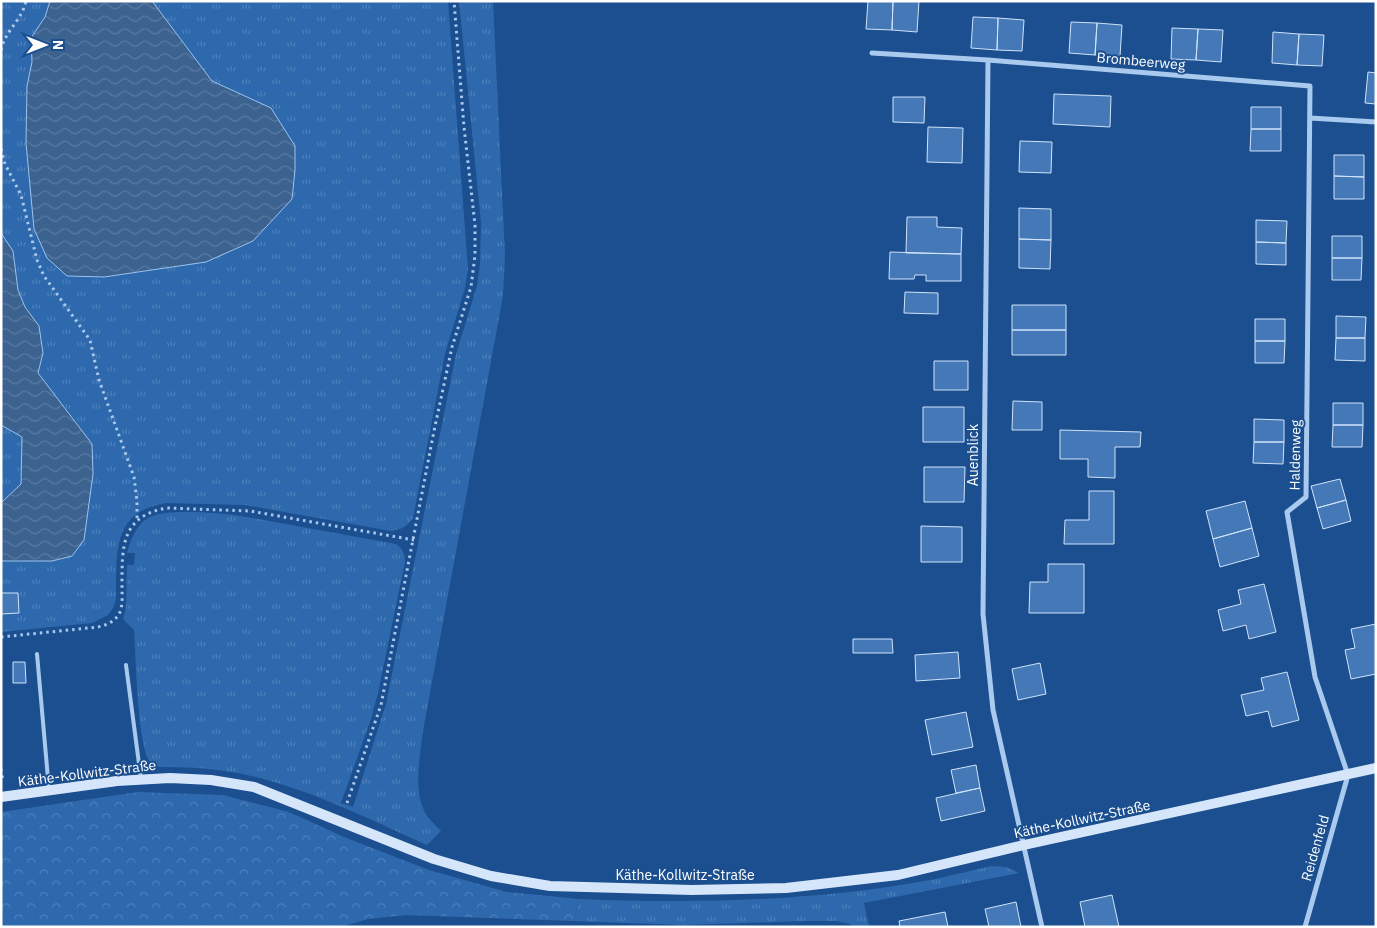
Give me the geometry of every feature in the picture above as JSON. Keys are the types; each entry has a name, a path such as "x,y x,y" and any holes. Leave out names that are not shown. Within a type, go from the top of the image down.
{"street":[{"name":"Brombeerweg","path":"872,53 988,60 1310,86 1310,118"},
{"name":"Auenblick","path":"988,60 983,614 993,710 1042,927"},
{"path":"1310,118 1376,122"},
{"name":"Haldenweg","path":"1310,118 1306,497 1287,512 1315,677 1348,775"},
{"name":"Käthe-Kollwitz-Straße","path":"1,797 141,779 211,780 254,787 434,859 491,876 550,886 692,890 786,888 898,875 1024,845 1376,768"},
{"name":"Reidenfeld","path":"1305,927 1348,775"}],"lane":[{"path":"37,654 49,790"},
{"path":"126,665 141,779"}],"path":[{"path":"1,50 7,32 19,18 26,1"},
{"path":"347,803 381,705 452,347 471,287 475,255 474,225 454,1"},
{"path":"1,149 21,195 37,260 44,276 90,340 99,380 134,477 138,501 138,522"},
{"path":"1,166 6,164"},
{"path":"1,637 98,627 107,625 115,619 120,612 122,599 122,552 125,540 130,530 146,514 167,508 250,511 414,540"}],"green space":[{"path":"1,1 50,1 45,17 31,38 32,62 27,86 26,143 29,165 67,276 103,277 206,262 253,241 271,108 212,81 152,1 448,1 468,269 465,288 445,354 413,518 409,524 391,531 245,505 167,503 148,508 135,515 126,525 120,538 116,567 116,599 108,615 92,623 1,632 1,561 52,561 44,382 38,373 43,353 39,326 25,307 18,289 13,251 1,233"},
{"path":"459,1 493,1 505,255 503,296 423,731 418,786 422,807 427,816 441,831 427,845 311,794 287,786 221,770 160,767 152,764 147,756 140,723 134,630 123,619 126,609 127,565 134,565 135,553 127,553 133,537 142,522 152,516 183,512 241,516 396,544 403,552 405,562 378,693 371,719 341,803 353,807 386,704 456,354 477,286 480,265 481,223"},
{"path":"1,425 22,437 21,484 1,503"},
{"path":"138,792 223,795 289,812 344,837 429,870 507,892 579,899 574,921 406,915 368,919 341,927 1,927 1,812"},
{"path":"991,866 1006,867 1019,873 864,903 869,927 854,927 850,924 836,921 683,925 574,921 579,899 713,901 803,896 848,892 936,879"}],"water":[{"path":"50,1 152,1 212,81 271,108 295,146 292,199 253,241 206,262 104,277 67,276 47,258 34,229 26,143 27,86 32,62 31,38 45,17"},
{"path":"1,233 13,251 18,290 25,307 39,326 43,353 38,373 92,444 93,474 84,540 72,556 52,561 1,561 1,503 21,484 22,437 1,425"}],"building":[{"path":"868,1 893,1 892,30 866,29"},
{"path":"893,1 919,1 917,32 892,30"},
{"path":"973,17 998,18 997,50 971,48"},
{"path":"998,18 1024,20 1022,51 997,50"},
{"path":"1071,22 1097,23 1095,55 1069,53"},
{"path":"1097,23 1122,25 1120,56 1095,55"},
{"path":"1172,28 1198,29 1196,60 1171,59"},
{"path":"1198,29 1223,30 1221,62 1196,60"},
{"path":"1273,32 1299,34 1297,65 1272,63"},
{"path":"1299,34 1324,35 1322,66 1297,65"},
{"path":"1368,72 1376,73 1376,104 1365,103"},
{"path":"1054,94 1111,96 1110,127 1053,124"},
{"path":"893,97 925,97 924,123 893,122"},
{"path":"1251,107 1281,107 1281,129 1251,129"},
{"path":"928,127 963,128 962,163 927,162"},
{"path":"1251,129 1281,129 1281,151 1250,151"},
{"path":"1020,141 1052,142 1051,173 1019,172"},
{"path":"1334,155 1364,155 1364,177 1334,176"},
{"path":"1334,176 1364,177 1364,199 1334,199"},
{"path":"1019,208 1051,209 1051,240 1019,239"},
{"path":"907,217 937,217 937,227 962,228 961,254 906,253"},
{"path":"1256,220 1287,221 1286,243 1256,242"},
{"path":"1332,236 1362,236 1362,258 1332,258"},
{"path":"1019,239 1051,240 1050,269 1019,268"},
{"path":"1256,242 1286,243 1286,265 1256,264"},
{"path":"890,252 961,254 961,281 926,281 926,275 915,275 914,279 889,279"},
{"path":"1332,258 1362,258 1361,280 1332,280"},
{"path":"905,292 938,293 938,314 904,313"},
{"path":"1012,305 1066,305 1066,330 1012,330"},
{"path":"1336,316 1366,317 1365,338 1336,338"},
{"path":"1255,319 1285,319 1285,341 1255,341"},
{"path":"1012,330 1066,330 1066,355 1012,355"},
{"path":"1336,338 1365,338 1365,361 1335,360"},
{"path":"1255,341 1285,341 1284,363 1255,363"},
{"path":"934,361 968,361 968,390 934,390"},
{"path":"1013,401 1042,402 1042,430 1012,430"},
{"path":"1333,403 1363,403 1363,425 1333,425"},
{"path":"923,407 964,407 964,442 923,442"},
{"path":"1254,419 1284,420 1284,442 1254,442"},
{"path":"1333,425 1363,425 1362,447 1332,447"},
{"path":"1060,430 1141,432 1140,447 1115,447 1115,478 1088,477 1088,459 1060,459"},
{"path":"1254,442 1284,442 1283,464 1253,463"},
{"path":"924,467 965,467 964,502 924,502"},
{"path":"1340,479 1346,500 1317,508 1311,486"},
{"path":"1089,491 1114,491 1114,544 1064,544 1065,520 1089,520"},
{"path":"1346,500 1351,521 1323,529 1317,508"},
{"path":"1245,501 1252,528 1213,539 1206,511"},
{"path":"921,526 962,527 962,562 921,562"},
{"path":"1252,528 1259,556 1220,567 1213,539"},
{"path":"1048,564 1084,564 1084,613 1029,613 1030,582 1048,582"},
{"path":"1264,584 1276,632 1249,639 1246,625 1223,631 1218,610 1241,604 1238,590"},
{"path":"1,593 18,593 19,613 1,614"},
{"path":"1376,624 1376,674 1351,679 1345,650 1355,648 1351,629"},
{"path":"853,639 892,639 893,653 853,653"},
{"path":"958,652 960,678 916,681 915,655"},
{"path":"13,662 25,662 26,683 13,683"},
{"path":"1040,663 1046,694 1018,700 1012,669"},
{"path":"1287,672 1299,720 1272,727 1268,711 1246,716 1241,695 1264,690 1261,678"},
{"path":"966,712 973,747 932,755 925,720"},
{"path":"976,765 980,788 956,793 951,770"},
{"path":"980,788 985,811 941,821 936,798"},
{"path":"1112,895 1119,927 1085,927 1080,902"},
{"path":"1016,902 1021,927 989,927 985,909"},
{"path":"945,912 948,927 900,927 899,921"}]}
